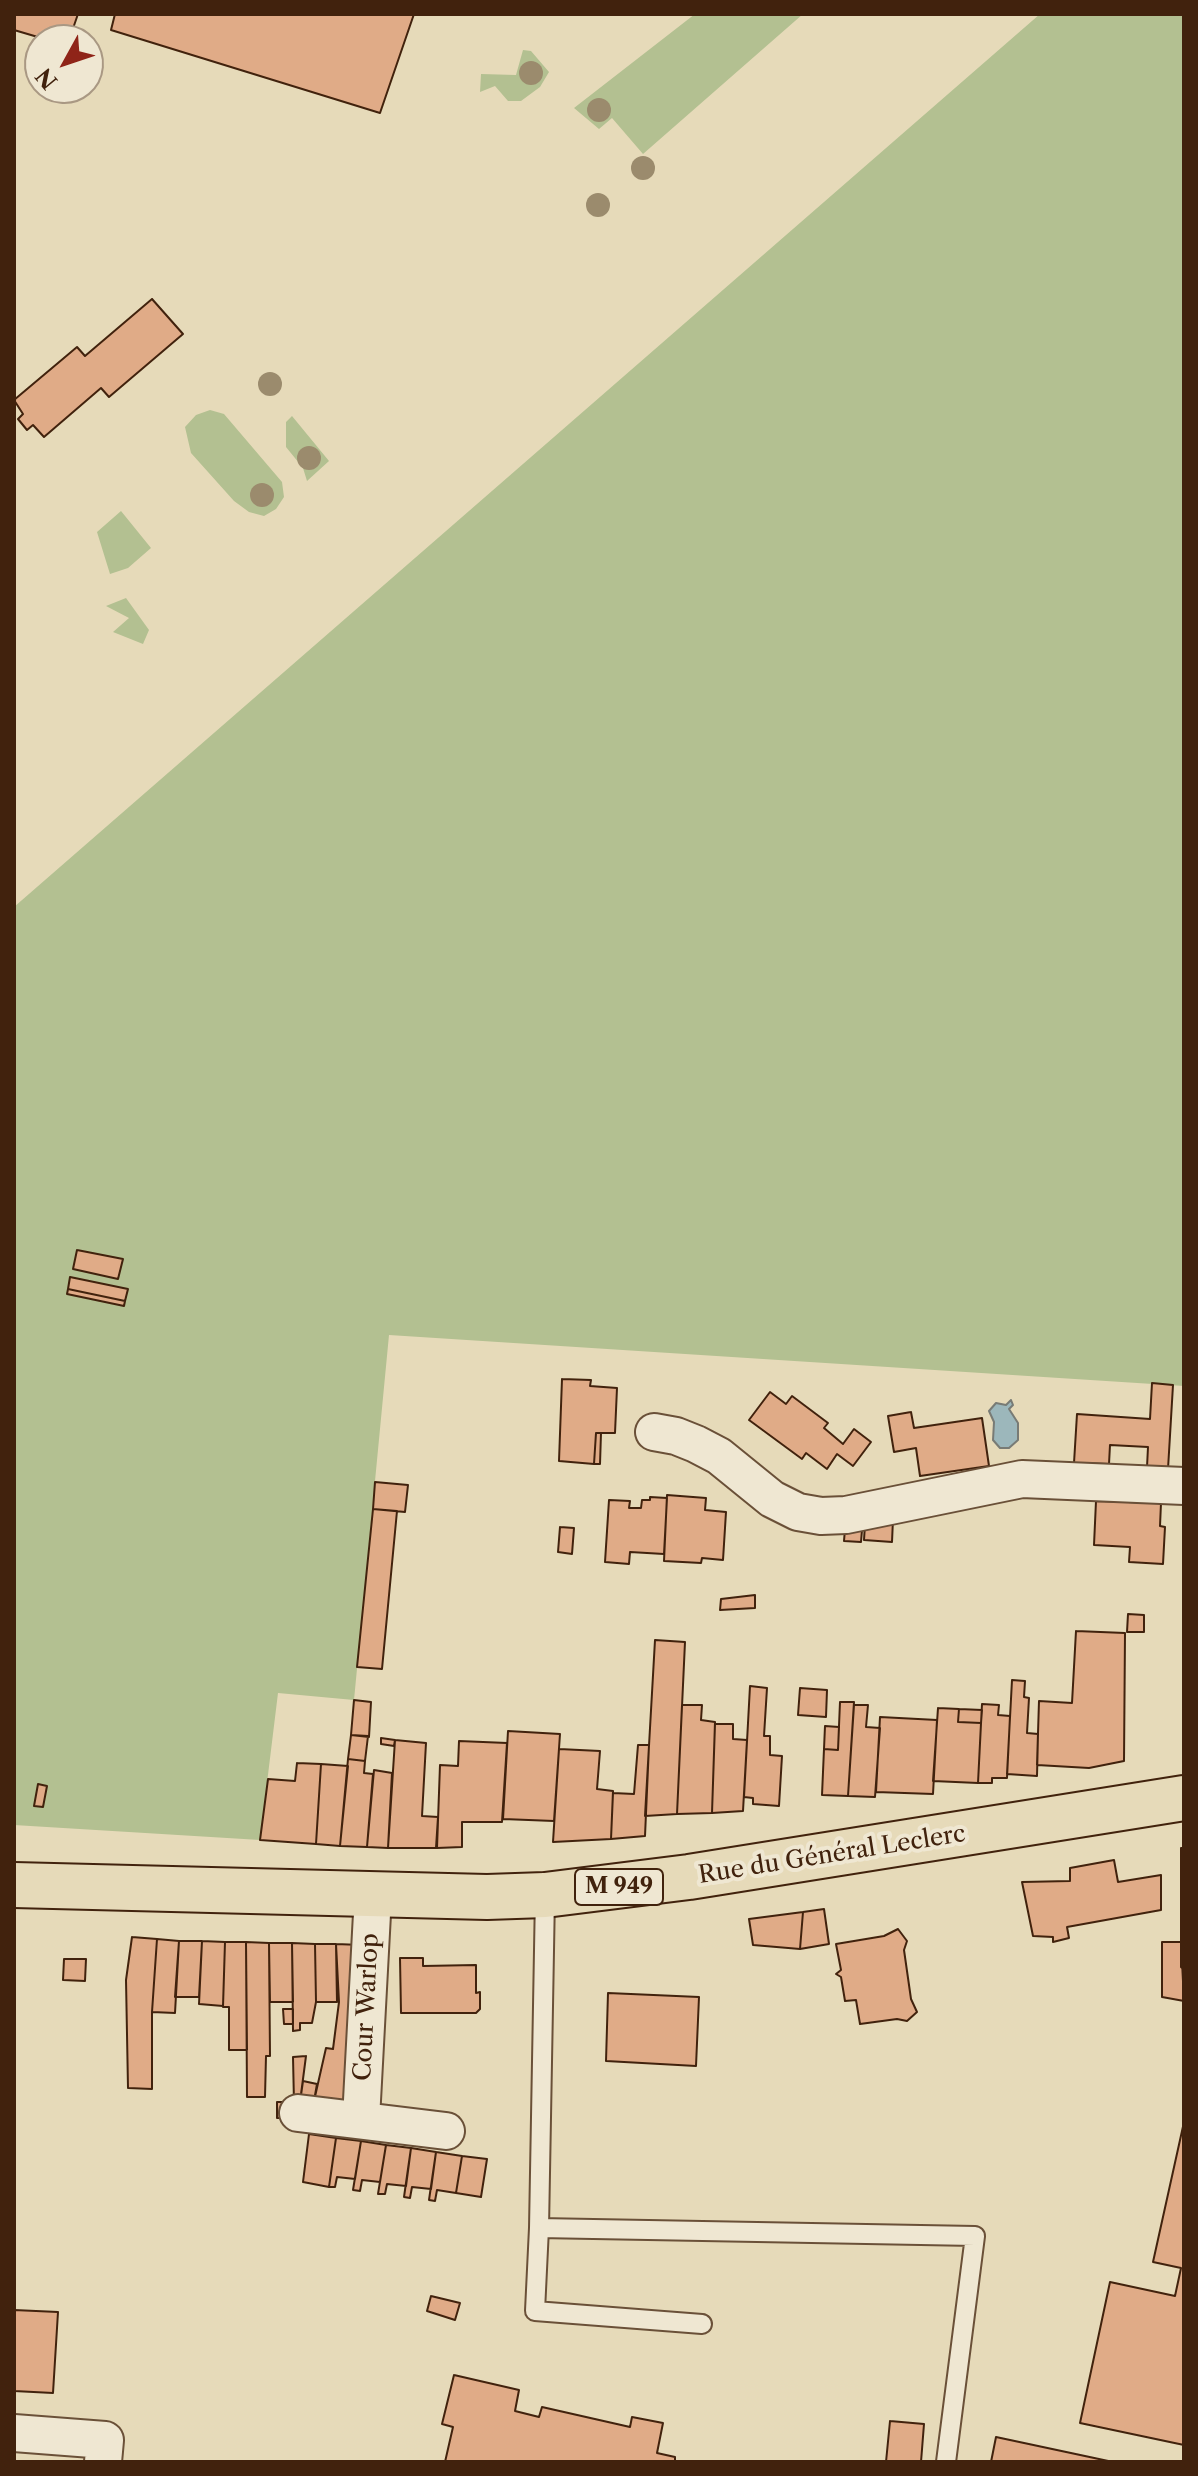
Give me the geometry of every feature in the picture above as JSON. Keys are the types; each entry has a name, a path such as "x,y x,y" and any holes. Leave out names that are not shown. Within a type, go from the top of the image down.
{"main road":[{"name":"Rue du Général Leclerc","path":"25,1883 373,1895 545,1895 689,1877 1184,1798"}],"street":[{"path":"654,1432 696,1444 719,1456 772,1499 798,1512 821,1516 846,1515 1022,1479 1184,1486"},
{"name":"Cour Warlop","path":"361,2119 373,1895"},
{"path":"298,2113 446,2131"},
{"path":"14,2433 105,2440 103,2462"}],"lane":[{"path":"545,1895 535,2311 702,2324"},
{"path":"539,2228 975,2236 946,2462"}],"green space":[{"path":"695,14 803,14 643,154 612,118 599,129 574,108"},
{"path":"1040,14 1184,14 1184,1386 389,1335 354,1700 278,1693 260,1840 14,1825 14,907"},
{"path":"523,50 531,51 549,72 540,87 521,101 508,101 495,86 480,92 481,74 516,75"},
{"path":"210,410 224,414 282,482 284,497 276,509 264,516 249,512 234,501 191,453 185,427 196,415"},
{"path":"292,416 329,461 307,481 303,468 286,447 286,422"},
{"path":"121,511 151,548 128,568 110,574 97,532"},
{"path":"126,598 149,630 143,644 113,632 129,618 106,606"}],"water":[{"path":"1011,1400 1013,1405 1009,1409 1018,1423 1018,1440 1009,1448 1000,1448 993,1440 994,1422 989,1411 996,1403 1006,1405"}],"building":[{"path":"14,14 78,14 75,24 24,24 24,33 14,30"},
{"path":"115,14 414,14 380,113 111,30"},
{"path":"152,299 183,334 109,397 101,388 44,437 33,425 27,430 18,419 23,414 14,400 77,347 85,356"},
{"path":"77,1250 123,1259 118,1279 73,1269"},
{"path":"70,1277 128,1289 125,1301 68,1289"},
{"path":"68,1289 125,1301 124,1306 67,1294"},
{"path":"562,1379 591,1380 590,1386 617,1388 615,1433 596,1433 594,1464 559,1461"},
{"path":"1152,1383 1173,1385 1168,1469 1147,1467 1148,1447 1110,1445 1109,1464 1074,1463 1077,1414 1150,1419"},
{"path":"770,1392 786,1404 792,1396 828,1423 824,1428 843,1444 854,1429 871,1442 853,1466 837,1454 827,1469 806,1453 802,1459 749,1420"},
{"path":"911,1412 914,1428 982,1418 989,1466 920,1476 916,1448 894,1452 888,1416"},
{"path":"596,1433 601,1433 600,1464 594,1464"},
{"path":"375,1482 408,1485 405,1512 373,1509"},
{"path":"667,1495 706,1498 705,1510 726,1512 723,1560 702,1558 701,1563 664,1561"},
{"path":"650,1497 667,1498 664,1554 630,1552 629,1564 605,1562 609,1500 630,1501 629,1508 641,1508 642,1500 650,1500"},
{"path":"1096,1501 1161,1503 1160,1526 1165,1527 1163,1564 1129,1562 1130,1547 1094,1545"},
{"path":"373,1509 397,1511 382,1669 357,1667"},
{"path":"893,1519 892,1542 864,1540 865,1524"},
{"path":"560,1527 574,1528 572,1554 558,1552"},
{"path":"845,1529 862,1530 861,1542 844,1541"},
{"path":"755,1595 755,1608 720,1610 721,1599"},
{"path":"1128,1614 1144,1615 1144,1632 1127,1632"},
{"path":"1076,1631 1125,1633 1124,1761 1089,1768 1037,1765 1039,1701 1072,1703"},
{"path":"655,1640 685,1642 677,1814 645,1816"},
{"path":"1012,1680 1025,1681 1024,1697 1029,1698 1027,1733 1038,1734 1037,1776 1007,1774"},
{"path":"750,1686 767,1688 764,1736 770,1736 770,1755 782,1756 779,1806 753,1804 753,1798 744,1797"},
{"path":"800,1688 827,1690 826,1717 798,1715"},
{"path":"354,1700 371,1702 369,1737 351,1735"},
{"path":"840,1702 854,1702 848,1796 822,1795 824,1749 838,1750"},
{"path":"982,1704 999,1705 998,1715 1010,1716 1007,1778 992,1778 992,1783 978,1783"},
{"path":"682,1705 702,1705 701,1720 715,1722 712,1813 677,1814"},
{"path":"854,1705 868,1705 866,1727 880,1728 875,1797 848,1796"},
{"path":"938,1708 959,1709 958,1722 981,1723 978,1783 933,1781"},
{"path":"959,1709 982,1710 981,1723 958,1722"},
{"path":"880,1717 937,1720 933,1794 876,1792"},
{"path":"715,1724 733,1724 733,1739 747,1740 743,1811 712,1813"},
{"path":"825,1726 839,1727 838,1750 824,1749"},
{"path":"508,1731 560,1734 554,1821 503,1819"},
{"path":"351,1735 368,1736 365,1761 348,1759"},
{"path":"381,1738 395,1740 394,1746 381,1744"},
{"path":"395,1740 426,1743 422,1816 438,1817 436,1848 388,1848"},
{"path":"459,1741 507,1743 502,1822 462,1822 462,1847 437,1848 440,1765 458,1766"},
{"path":"638,1745 649,1745 645,1836 611,1839 613,1793 634,1794"},
{"path":"559,1749 600,1751 597,1789 613,1791 611,1839 553,1842"},
{"path":"348,1759 365,1761 364,1773 373,1774 367,1847 340,1846"},
{"path":"297,1763 321,1764 316,1844 260,1840 268,1779 295,1781"},
{"path":"321,1764 348,1766 340,1846 316,1844"},
{"path":"374,1770 392,1773 388,1848 367,1847"},
{"path":"38,1784 47,1786 43,1807 34,1806"},
{"path":"1181,1848 1184,1848 1184,1970 1181,1967"},
{"path":"1114,1860 1118,1882 1161,1875 1161,1910 1067,1927 1069,1938 1053,1942 1053,1937 1033,1936 1022,1882 1070,1881 1070,1868"},
{"path":"824,1909 829,1944 800,1949 803,1912"},
{"path":"803,1912 800,1949 753,1945 749,1919"},
{"path":"898,1929 907,1941 904,1950 911,1999 917,2012 907,2021 897,2019 860,2024 856,2000 845,2001 841,1977 836,1974 841,1970 836,1944 884,1936"},
{"path":"132,1937 157,1939 152,2012 152,2089 128,2088 126,1980"},
{"path":"157,1939 179,1941 175,2013 152,2012"},
{"path":"179,1941 202,1941 199,1997 175,1997"},
{"path":"202,1941 225,1942 223,2006 199,2004"},
{"path":"225,1942 246,1942 247,2050 229,2050 229,2007 223,2007"},
{"path":"246,1942 269,1943 270,2056 266,2056 265,2097 247,2097"},
{"path":"1162,1942 1181,1942 1184,2001 1162,1997"},
{"path":"269,1943 292,1943 293,2002 270,2002"},
{"path":"292,1943 315,1944 316,2002 312,2023 300,2023 300,2030 293,2031"},
{"path":"315,1944 336,1944 337,2002 316,2002"},
{"path":"336,1944 361,1945 345,2102 314,2101 326,2048 333,2049 339,2002"},
{"path":"400,1958 423,1958 423,1966 476,1965 476,1993 480,1992 480,2009 476,2013 401,2013"},
{"path":"64,1959 86,1959 85,1981 63,1980"},
{"path":"608,1993 699,1997 696,2066 606,2061"},
{"path":"283,2009 293,2009 293,2024 284,2024"},
{"path":"306,2056 300,2102 294,2103 293,2057"},
{"path":"303,2081 317,2084 314,2101 300,2102"},
{"path":"277,2102 292,2102 293,2118 277,2118"},
{"path":"1184,2122 1184,2445 1080,2423 1110,2282 1175,2296 1181,2268 1153,2262"},
{"path":"309,2134 336,2138 329,2187 303,2182"},
{"path":"336,2138 361,2141 355,2179 337,2177 335,2187 329,2187"},
{"path":"361,2141 386,2145 380,2182 362,2180 360,2191 353,2190"},
{"path":"386,2145 411,2148 406,2186 387,2184 385,2194 378,2194"},
{"path":"411,2148 436,2152 431,2189 412,2187 410,2198 404,2197"},
{"path":"436,2152 462,2156 456,2193 437,2190 435,2201 429,2200"},
{"path":"462,2156 487,2159 481,2197 456,2193"},
{"path":"431,2296 460,2303 455,2320 427,2311"},
{"path":"14,2310 58,2312 53,2393 14,2391"},
{"path":"454,2375 519,2390 515,2411 539,2417 542,2407 630,2427 632,2417 663,2423 657,2453 675,2457 675,2462 445,2462 453,2427 442,2424"},
{"path":"890,2421 924,2424 921,2462 886,2462"},
{"path":"996,2437 1113,2462 991,2462"}]}
